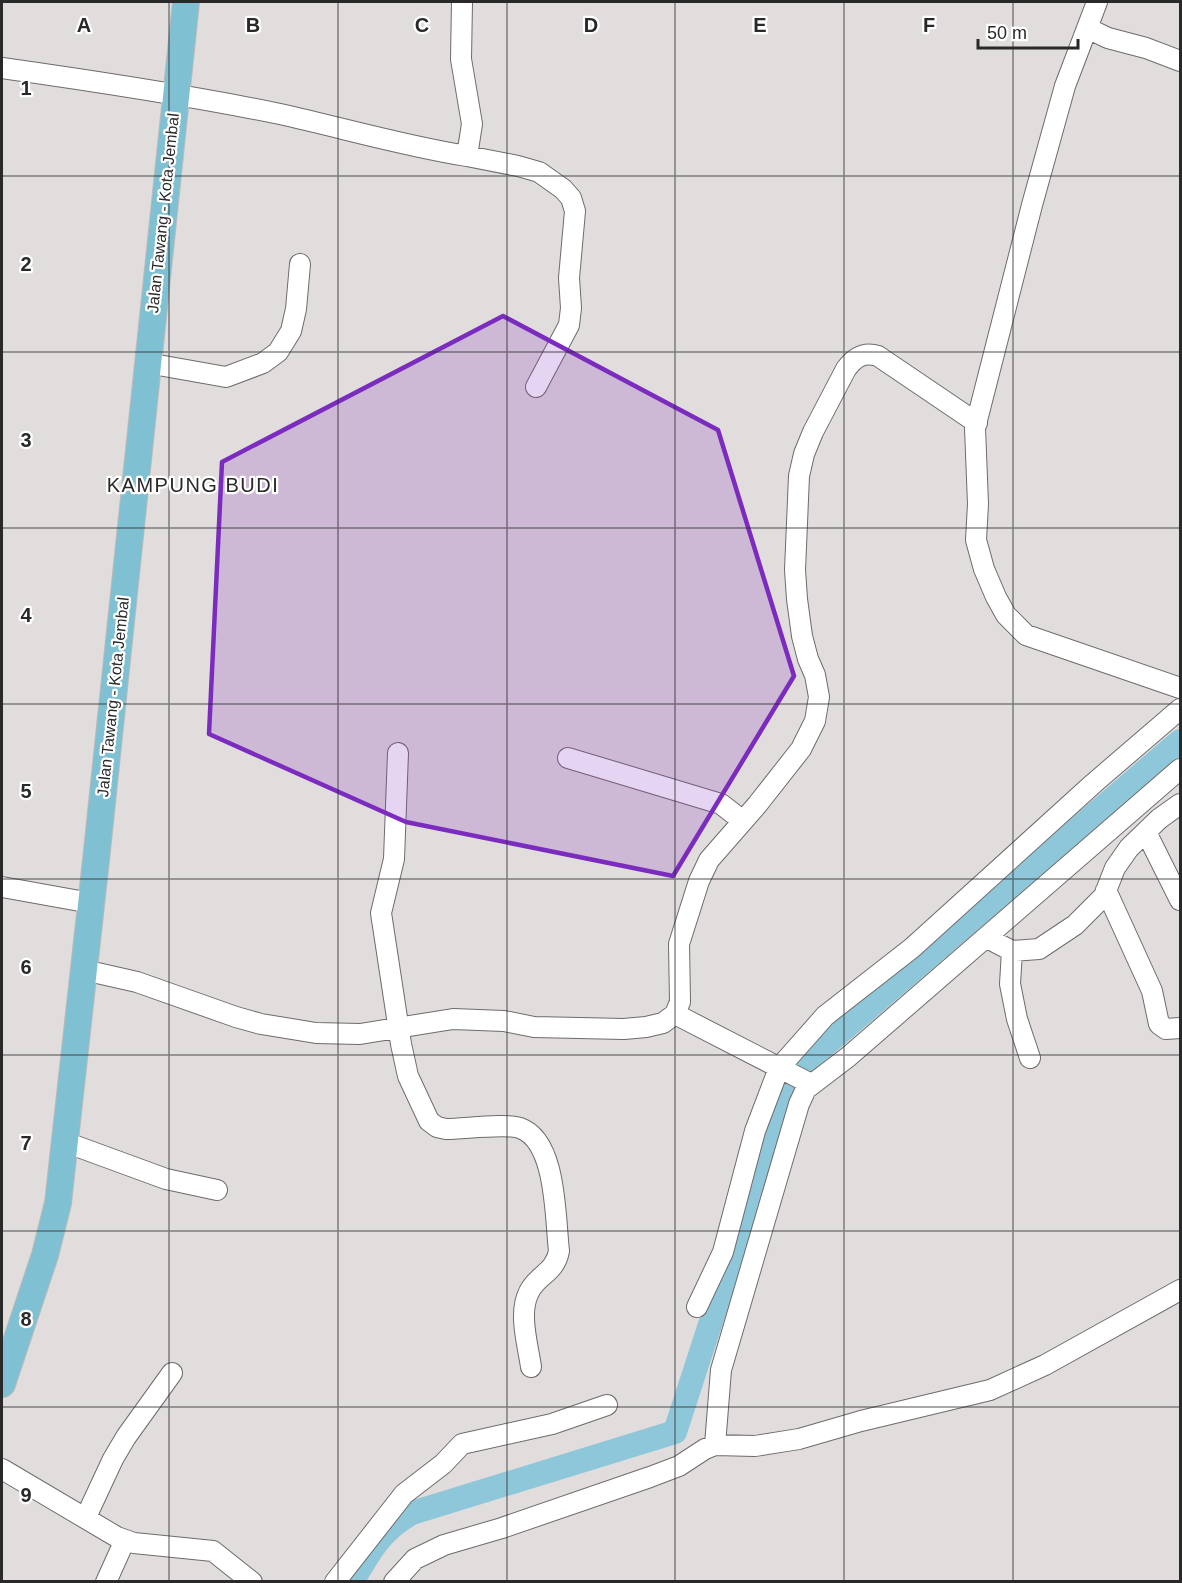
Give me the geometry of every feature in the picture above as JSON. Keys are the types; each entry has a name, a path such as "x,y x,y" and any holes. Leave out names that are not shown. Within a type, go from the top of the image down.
{"main road":[{"name":"Jalan Tawang - Kota Jembal","path":"2,1384 7,1351 45,1255 58,1203 92,903 186,2"}],"street":[{"path":"462,2 461,58 472,124 467,156"},
{"path":"1098,2 1065,86 977,423 974,440 978,504 975,540 996,597 1006,615 1026,635 1180,688"},
{"path":"1087,28 1108,38 1146,48 1180,61"},
{"path":"2,68 175,95 281,115 391,142 539,172 572,198 575,211 569,278 571,308 569,326 536,387"},
{"path":"147,363 226,377 263,363 278,352 291,331 296,309 300,264"},
{"path":"84,970 137,982 236,1017 293,1030 360,1034 453,1019 504,1021 534,1027 624,1029 663,1023 675,1014 680,1002 680,944 699,881 709,860 801,749 814,721 819,697 815,675 802,636 795,570 799,476 804,454 813,432 846,369 860,355 871,354 878,356 977,423"},
{"path":"697,1307 723,1252 755,1131 779,1068 825,1016 912,948 1094,783 1180,709"},
{"path":"398,753 394,859 381,913 408,1076 429,1121 437,1127 446,1129 521,1128 535,1138 543,1149 550,1168 559,1251 557,1261 529,1290 526,1301 524,1314 531,1367"},
{"path":"568,758 721,804 743,821"},
{"path":"715,1445 718,1394 729,1338 799,1104 806,1089 848,1057 1180,769"},
{"path":"987,938 1012,951 1040,949 1075,925 1104,896 1120,861 1129,848 1180,804"},
{"path":"1146,832 1180,900"},
{"path":"2,887 92,903"},
{"path":"1106,890 1152,991 1159,1024 1166,1029 1180,1028"},
{"path":"1012,951 1010,984 1017,1018 1030,1058"},
{"path":"675,1014 811,1084"},
{"path":"65,1142 166,1179 217,1190"},
{"path":"394,1581 415,1559 444,1545 502,1528 650,1477 679,1466 715,1445 755,1446 799,1439 990,1390 1055,1360 1180,1290"},
{"path":"86,1517 126,1437 172,1373"},
{"path":"335,1581 404,1494 443,1464 462,1444 552,1424 607,1405"},
{"path":"2,1469 117,1537 134,1543 213,1551 252,1581"},
{"path":"106,1581 125,1540"}],"highlighted area":[{"path":"503,316 718,430 794,676 673,876 406,822 209,734 222,462"}],"waterway":[{"path":"803,1064 1180,741"},
{"path":"352,1582 370,1552 384,1535 412,1513 675,1432 786,1091"}],"district":[{"name":"KAMPUNG BUDI","path":"193,485"}]}
